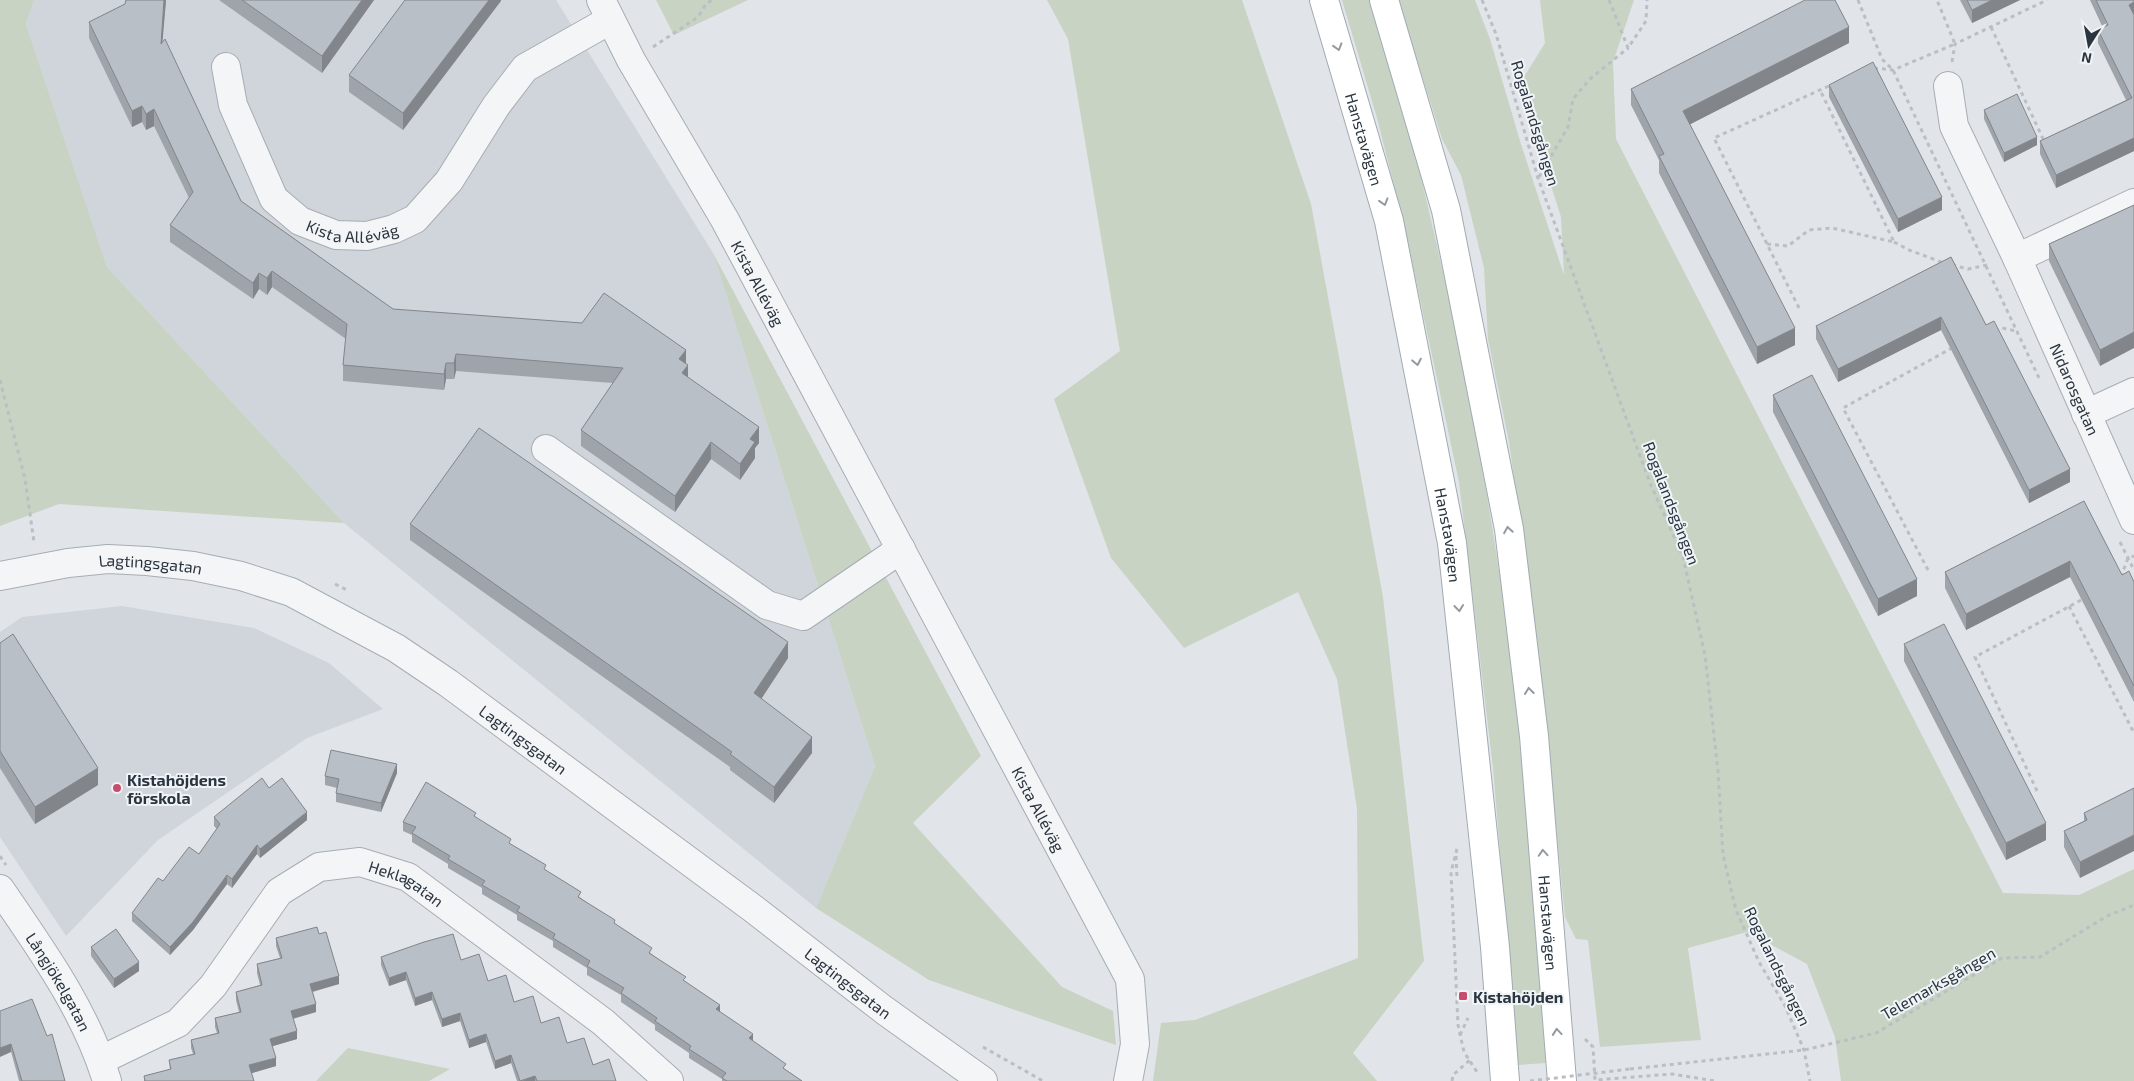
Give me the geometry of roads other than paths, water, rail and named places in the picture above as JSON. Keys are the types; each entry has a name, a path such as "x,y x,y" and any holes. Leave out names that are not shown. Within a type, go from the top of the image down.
{"main road":[{"name":"Hanstavägen","path":"1324,0 1390,221 1452,543 1494,947 1493,1078"},
{"name":"Hanstavägen","path":"1384,0 1446,210 1509,529 1534,736 1562,1081"}],"street":[{"name":"Kista Alléväg","path":"226,67 233,105 274,199 300,221 336,235 367,236 394,229 415,218 449,181 496,106 525,68 605,10 631,60 725,220 1130,979 1135,1044 1128,1081"},
{"name":"Nidarosgatan","path":"1948,86 1954,126 2017,258 2086,414 2127,530"},
{"path":"2017,258 2134,203"},
{"path":"2086,414 2134,392"},
{"path":"546,449 766,605 803,616 900,549"},
{"name":"Lagtingsgatan","path":"0,576 68,563 108,559 146,561 193,566 241,576 291,592 396,648 448,683 751,907 884,1010 983,1081"},
{"name":"Heklagatan","path":"104,1070 178,1023 213,986 279,892 319,867 360,862 408,877 603,1022 670,1081"},
{"name":"Långjökelgatan","path":"0,889 81,1017 104,1070"}],"place":[{"name":"Kistahöjdens förskola","path":"117,788"},
{"name":"Kistahöjden","path":"1463,996"}]}
